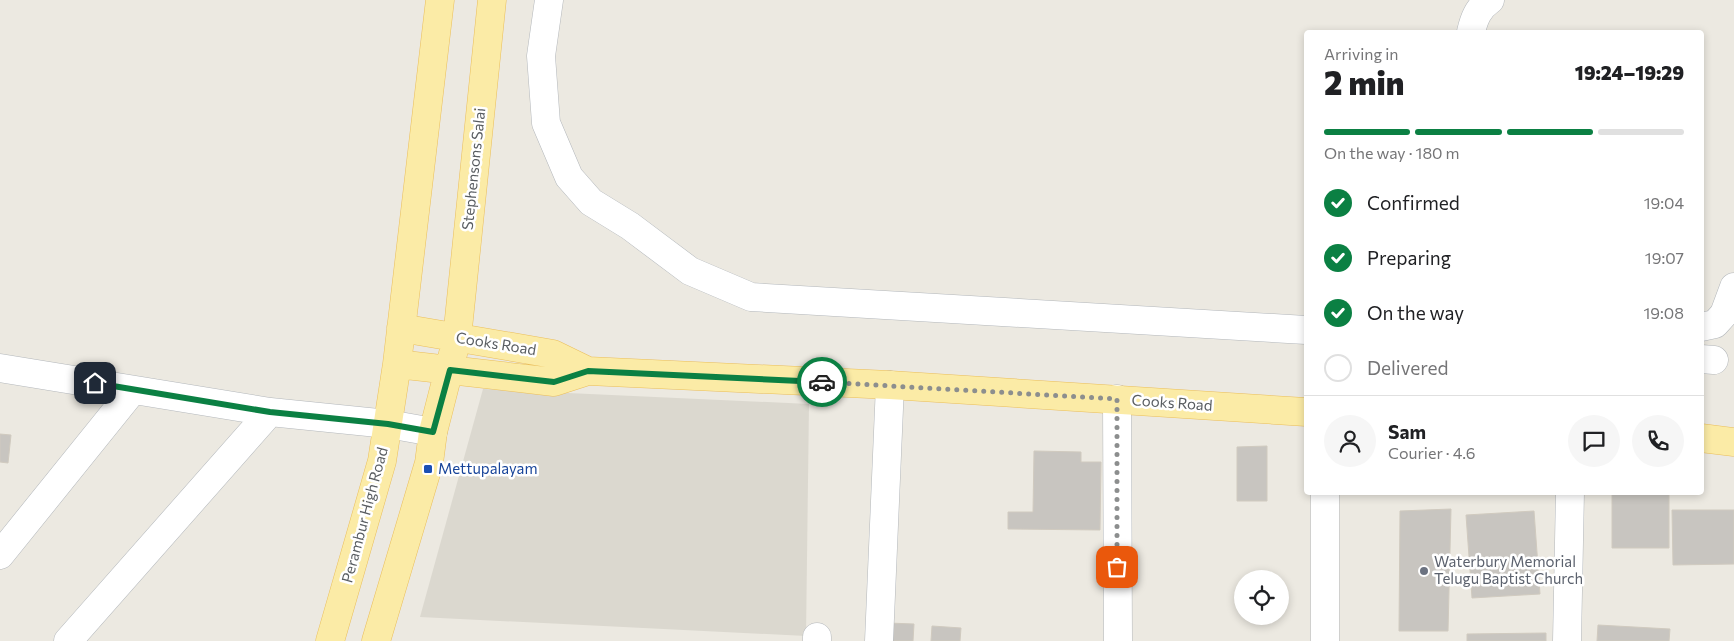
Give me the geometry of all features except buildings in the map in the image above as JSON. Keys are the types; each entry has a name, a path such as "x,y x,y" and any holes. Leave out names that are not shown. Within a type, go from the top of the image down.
{"main road":[{"path":"401,328 440,0"},
{"name":"Stephensons Salai","path":"457,338 492,0"},
{"name":"Cooks Road","path":"401,328 553,354 588,371"},
{"name":"Perambur High Road","path":"330,641 382,461 401,328"},
{"path":"376,641 429,463 433,432 457,338"},
{"name":"Cooks Road","path":"397,364 554,382 588,371 890,385 1304,412"},
{"path":"1704,438 1734,442"}],"street":[{"path":"549,0 541,56 546,122 570,177 591,202 630,226 690,271 751,297 1304,330"},
{"path":"1471,30 1474,19 1482,5 1490,0"},
{"path":"1704,326 1715,324 1724,314 1734,287"},
{"path":"0,368 270,412 388,424 433,432"},
{"path":"879,641 890,385"},
{"path":"0,555 133,390"},
{"path":"1117,399 1118,641"},
{"path":"68,641 270,412"},
{"path":"1325,495 1325,641"},
{"path":"1567,641 1570,495"}],"shaded area":[{"path":"483,389 809,404 806,636 420,617"}],"way so far":[{"path":"822,382 1117,399 1117,567"}],"place":[{"name":"Mettupalayam","path":"428,469"},
{"name":"Waterbury Memorial Telugu Baptist Church","path":"1424,571"}],"route":[{"path":"95,383 270,412 388,424 433,432 450,370 554,382 588,371 822,382"}]}
